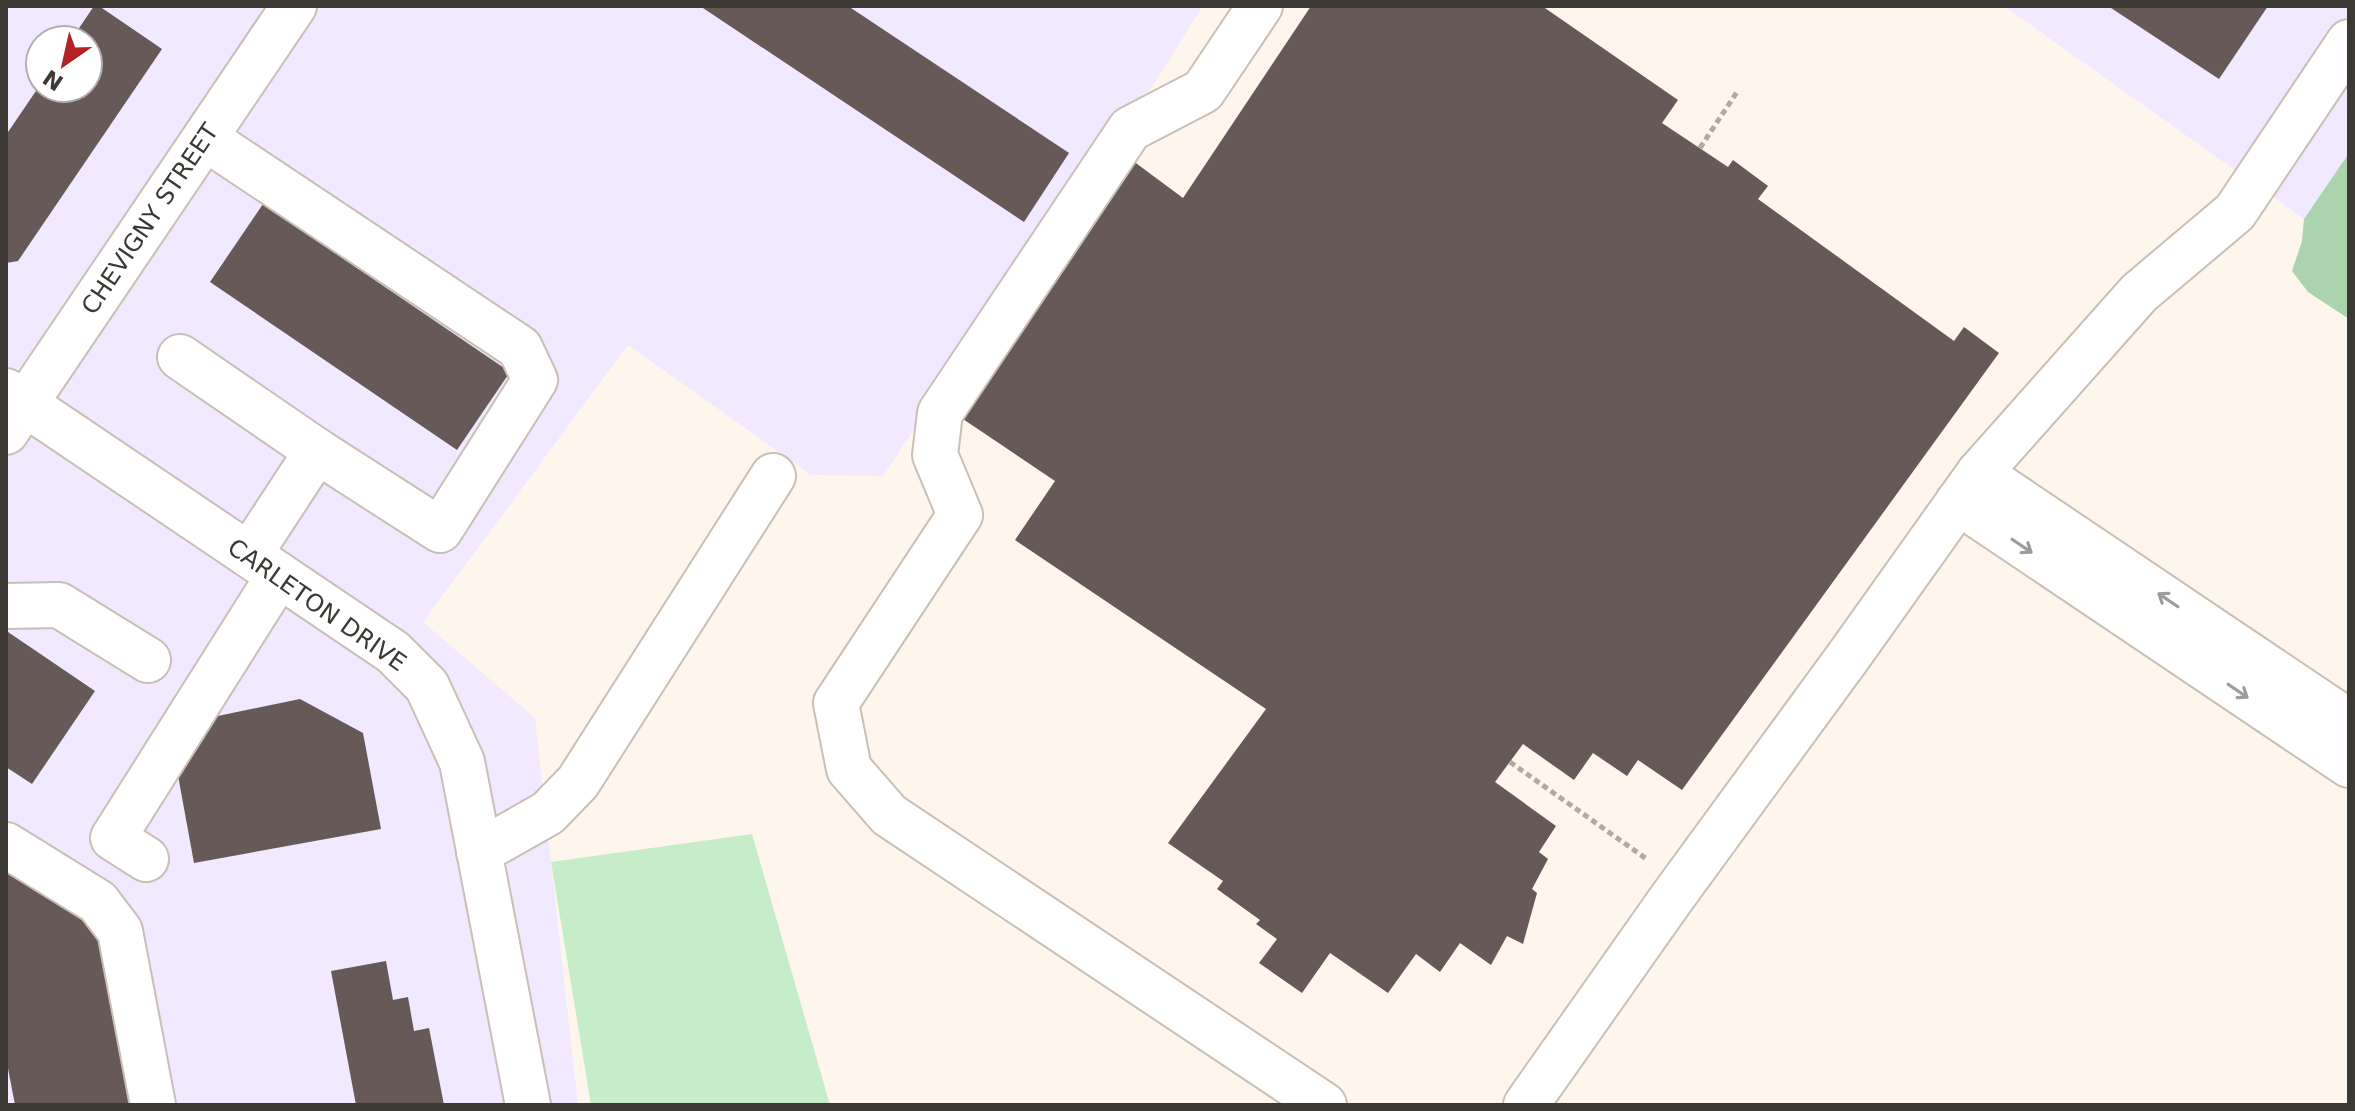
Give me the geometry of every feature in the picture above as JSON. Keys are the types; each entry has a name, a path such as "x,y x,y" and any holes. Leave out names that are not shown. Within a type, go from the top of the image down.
{"street":[{"name":"CHEVIGNY STREET","path":"12,409 205,138 294,6"},
{"path":"1260,6 1203,91 1130,129 940,413 935,455 960,515 836,703 849,769 889,815 1324,1105"},
{"path":"1526,1105 1968,487 2139,293 2235,212 2349,42"},
{"path":"180,357 440,530 535,380 520,348 205,138"},
{"name":"CARLETON DRIVE","path":"12,409 264,565 393,652 427,686 462,762 528,1105"},
{"path":"146,859 113,838 264,565 317,451"},
{"path":"479,852 548,813 578,782 773,476"},
{"path":"1968,487 2349,722"},
{"path":"1968,487 2349,765"},
{"path":"6,606 59,605 148,660"},
{"path":"6,845 98,902 120,931 153,1105"}],"path":[{"path":"1700,148 1737,92"},
{"path":"1510,762 1648,860"}],"shaded area":[{"path":"6,6 1203,6 1154,84 1117,122 883,476 811,475 628,345 423,622 535,718 578,1105 6,1105"},
{"path":"2004,6 2349,6 2349,153 2304,219"}],"green space":[{"path":"2349,153 2349,319 2308,292 2292,271 2302,241 2304,219"},
{"path":"752,834 830,1105 591,1105 551,862"}],"building":[{"path":"94,6 99,6 162,49 18,261 6,263 6,135 27,104 104,104 104,24 82,24"},
{"path":"700,6 848,6 1069,153 1024,222"},
{"path":"1311,6 1542,6 1678,100 1662,123 1728,167 1733,160 1768,186 1758,199 1954,341 1964,327 1999,353 1682,790 1638,760 1627,776 1593,753 1574,780 1523,744 1495,782 1556,826 1539,852 1548,859 1532,889 1537,893 1523,944 1507,936 1491,965 1460,943 1440,972 1416,954 1388,993 1330,953 1302,993 1259,963 1277,939 1256,924 1260,920 1217,889 1223,881 1168,843 1266,709 1015,540 1055,481 948,409 1125,155 1183,198"},
{"path":"2108,6 2268,6 2219,79"},
{"path":"263,204 510,372 457,450 210,282"},
{"path":"8,632 95,691 32,784 6,767"},
{"path":"300,699 363,733 381,829 194,863 177,770 213,717"},
{"path":"6,860 104,924 138,1105 15,1105 6,1058"},
{"path":"386,961 393,1000 408,997 414,1031 429,1028 444,1105 356,1105 331,971"}]}
